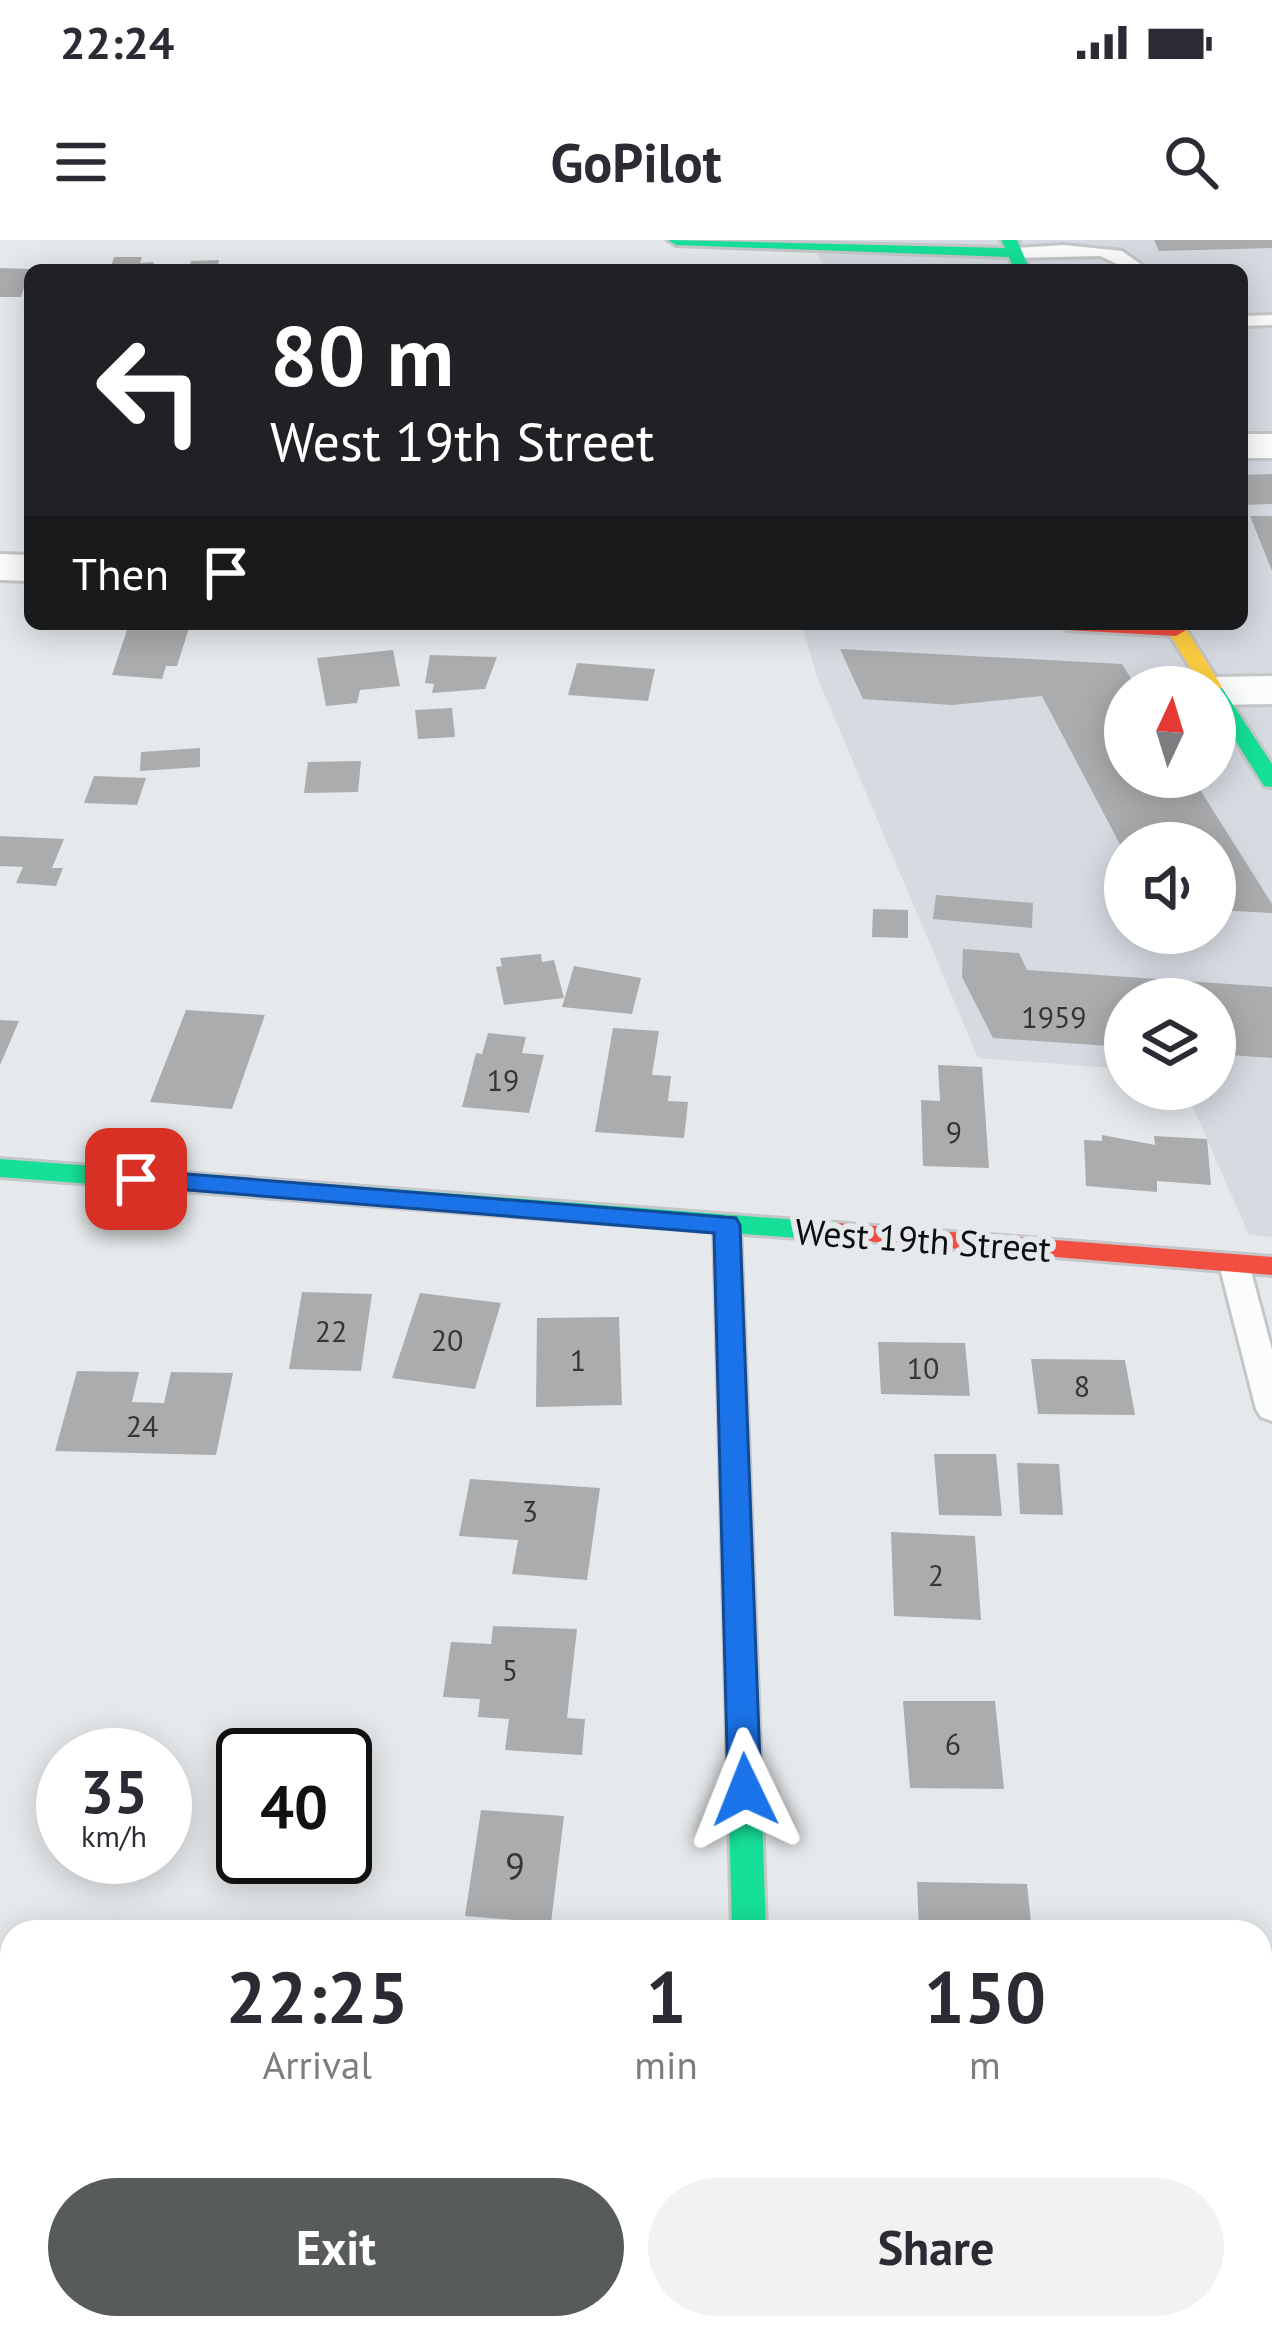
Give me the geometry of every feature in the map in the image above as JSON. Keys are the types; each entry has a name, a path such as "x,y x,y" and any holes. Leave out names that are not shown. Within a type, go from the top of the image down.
{"street":[{"path":"676,240 1015,254"},
{"path":"1177,630 1200,666"},
{"path":"1236,689 1272,690"},
{"path":"1236,724 1272,781"},
{"name":"West 19th Street","path":"0,1168 1272,1266"},
{"path":"727,1225 749,1920"}],"lane":[{"path":"1080,251 1106,240"},
{"path":"1015,254 1080,251 1125,256 1134,264"},
{"path":"1234,1264 1272,1408"}],"shaded area":[{"path":"808,240 1272,240 1272,1237 1249,1235 1194,1110 1236,1110 1236,978 1104,978 1104,1067 978,1058 816,674 804,630 1248,630 1248,264 823,264"}],"building":[{"path":"1154,240 1272,240 1272,248 1159,251"},
{"path":"114,257 154,262 154,264 112,264"},
{"path":"219,260 218,264 191,261"},
{"path":"0,268 24,269 21,297 0,297"},
{"path":"1272,474 1272,504 1248,505 1248,475"},
{"path":"1250,516 1272,516 1272,571"},
{"path":"127,630 188,630 177,666 166,666 162,679 112,675"},
{"path":"840,649 1122,664 1104,666 1104,798 1205,798 1220,822 1108,822 1042,696 952,705 863,699"},
{"path":"393,650 400,686 360,690 357,703 326,706 317,658"},
{"path":"430,655 497,657 485,689 432,693 434,684 425,683"},
{"path":"577,663 655,669 648,701 568,695"},
{"path":"452,708 455,737 418,739 415,710"},
{"path":"200,748 200,767 140,771 141,752"},
{"path":"361,761 358,792 304,793 308,762"},
{"path":"94,776 146,778 137,805 84,803"},
{"path":"0,836 64,839 52,868 63,868 56,886 16,883 23,867 0,866"},
{"path":"1236,847 1272,904 1272,913 1236,911"},
{"path":"936,895 1033,903 1032,928 933,919"},
{"path":"873,909 908,910 908,938 872,937"},
{"path":"963,949 1019,953 1027,970 1142,978 1104,978 1104,1046 993,1038 962,977"},
{"path":"541,954 542,962 554,960 564,998 504,1005 496,967 502,966 500,958"},
{"path":"574,966 641,978 632,1014 562,1007"},
{"path":"1236,985 1272,987 1272,1058 1236,1055"},
{"path":"186,1010 265,1015 232,1109 150,1102"},
{"path":"0,1020 19,1021 0,1065"},
{"path":"613,1028 659,1031 652,1075 671,1076 668,1101 688,1102 684,1138 595,1132"},
{"path":"488,1033 526,1037 522,1053 544,1055 529,1113 462,1107 476,1053 482,1054"},
{"path":"938,1065 982,1067 989,1168 923,1166 921,1100 940,1101"},
{"path":"1102,1135 1155,1145 1154,1136 1207,1139 1211,1185 1157,1181 1157,1192 1086,1186 1084,1140 1102,1141"},
{"path":"302,1292 372,1294 361,1371 289,1369"},
{"path":"420,1293 501,1303 475,1389 392,1378"},
{"path":"619,1317 622,1405 536,1407 537,1318"},
{"path":"878,1342 965,1343 970,1396 881,1394"},
{"path":"1031,1359 1125,1360 1135,1415 1038,1414"},
{"path":"77,1371 139,1372 132,1402 164,1403 171,1372 233,1373 216,1455 55,1451"},
{"path":"934,1454 996,1454 1002,1516 939,1515"},
{"path":"1017,1463 1059,1464 1063,1515 1020,1514"},
{"path":"470,1479 600,1488 587,1580 512,1574 518,1540 459,1536"},
{"path":"891,1532 975,1536 981,1620 894,1616"},
{"path":"493,1626 577,1629 567,1718 585,1719 582,1755 505,1750 509,1719 478,1717 480,1699 443,1697 451,1642 491,1644"},
{"path":"903,1701 995,1701 1004,1789 910,1788"},
{"path":"481,1810 564,1816 551,1920 465,1916"},
{"path":"917,1882 1027,1884 1031,1920 919,1920"}],"traffic: fast":[{"path":"676,240 1015,253"},
{"path":"1009,240 1019,264"},
{"path":"1236,725 1272,781"},
{"path":"0,1168 837,1232"},
{"path":"742,1697 749,1920"}],"traffic: slow":[{"path":"1177,630 1199,666"},
{"path":"727,1224 742,1697"}],"traffic: jam":[{"path":"837,1232 1272,1266"}],"route":[{"path":"136,1179 727,1225 745,1790"}]}
